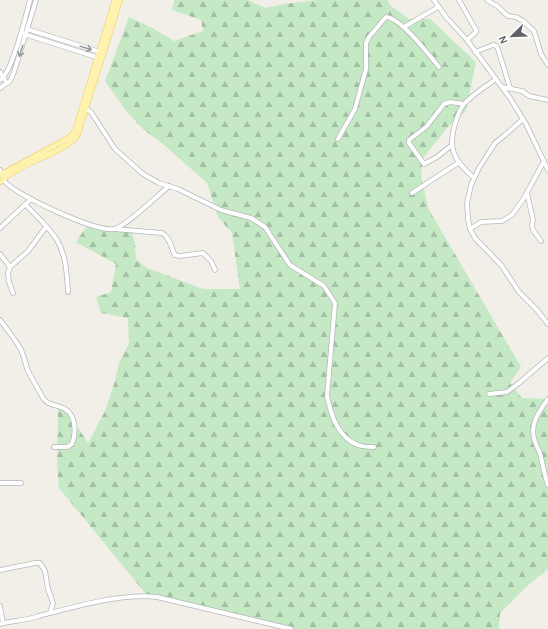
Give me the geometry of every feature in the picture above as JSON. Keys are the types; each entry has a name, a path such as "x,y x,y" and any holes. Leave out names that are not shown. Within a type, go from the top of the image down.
{"main road":[{"path":"2,178 35,158 75,140 75,135 85,108 110,23 115,0"},
{"path":"110,23 120,0"}],"street":[{"path":"2,79 10,64 21,33 30,0"},
{"path":"0,88 10,81 16,67 36,0"},
{"path":"434,0 446,17 467,40 502,87 523,119 548,170"},
{"path":"459,0 476,30 476,32 467,40"},
{"path":"487,0 497,6 508,16 516,17 523,21 534,31 541,54 548,65"},
{"path":"404,27 438,7"},
{"path":"338,139 355,109 366,69 366,43 369,37 386,17 390,17 404,27 439,67"},
{"path":"23,27 100,55"},
{"path":"21,33 61,46 100,55"},
{"path":"61,46 62,40"},
{"path":"475,52 493,45 497,46 510,88"},
{"path":"10,64 16,67"},
{"path":"0,72 2,79 7,84"},
{"path":"474,178 458,163 452,145 452,132 458,113 464,104 481,89 496,79"},
{"path":"502,87 522,91 529,96 548,100"},
{"path":"452,145 437,158 424,164 408,144 409,140 426,127 444,104 447,102 464,104"},
{"path":"85,108 91,112 115,149 128,162 149,178 221,210 251,218 265,227 290,265 324,286 335,303 328,396 330,409 335,423 344,435 353,443 360,446 374,447"},
{"path":"523,119 495,143 474,178 467,203 470,229 475,238 502,266 519,292 537,310 548,324"},
{"path":"470,229 481,222 502,221 508,218 516,210 527,193 544,161"},
{"path":"412,194 458,163"},
{"path":"2,178 14,190 83,222 104,228 162,233 168,238 175,255 180,256 203,253 215,270"},
{"path":"114,229 127,222 168,186"},
{"path":"527,193 533,220 533,230 540,241"},
{"path":"0,228 31,199"},
{"path":"26,204 57,240 62,252 67,276 68,292"},
{"path":"13,293 9,282 8,273 10,267 28,252 46,227"},
{"path":"0,254 10,267"},
{"path":"0,320 12,334 20,349 28,370 44,399 48,403 61,406 67,410 73,420 74,439 72,444 67,446 54,446"},
{"path":"488,394 507,392 548,358"},
{"path":"548,399 536,416 533,430 548,485"},
{"path":"0,483 21,483"},
{"path":"0,570 40,563 45,571 48,589 53,604 50,613"},
{"path":"0,606 2,623 128,597 151,596 290,629"}],"green space":[{"path":"174,0 247,0 266,8 284,4 318,0 387,0 391,6 409,19 430,19 476,62 466,111 447,128 423,158 421,175 428,208 521,367 510,383 522,398 548,399 548,569 527,586 500,613 499,629 282,629 146,594 59,488 57,465 58,409 66,409 88,443 105,411 119,363 129,343 128,318 101,313 96,297 111,292 116,264 76,242 88,224 131,230 135,244 136,259 147,268 203,289 240,289 232,233 218,217 207,183 163,144 144,130 127,112 105,81 129,17 174,41 203,31 201,20 172,10"}]}
